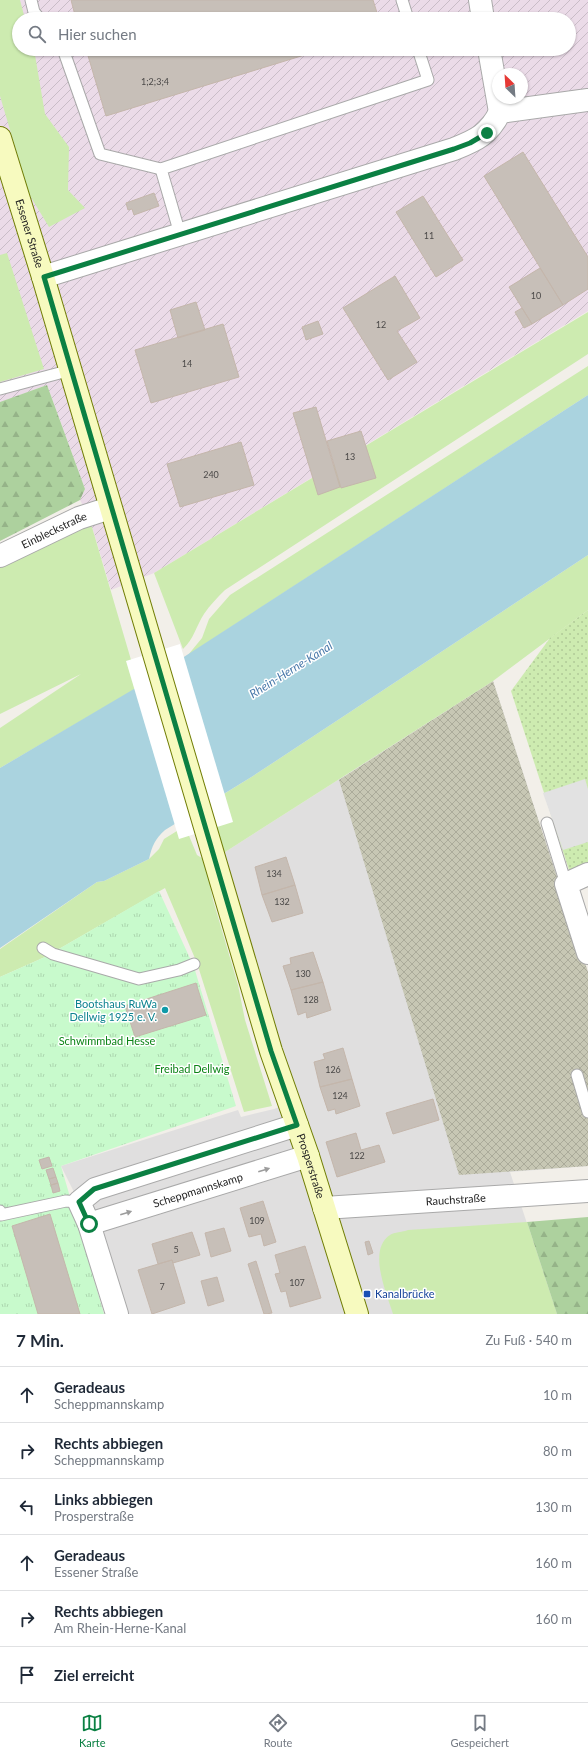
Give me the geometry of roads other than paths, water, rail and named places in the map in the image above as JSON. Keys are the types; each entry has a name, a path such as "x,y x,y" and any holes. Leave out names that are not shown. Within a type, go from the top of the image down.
{"main road":[{"name":"Essener Straße","path":"0,138 44,277 110,508 181,742"},
{"name":"Prosperstraße","path":"181,742 271,1051 308,1156 357,1314"}],"street":[{"path":"480,0 482,12"},
{"path":"44,277 470,143 487,133 500,112 490,56"},
{"path":"500,112 588,100"},
{"name":"Einbleckstraße","path":"0,556 79,518 110,508"},
{"path":"588,874 566,884 588,953"},
{"path":"117,1314 89,1224 79,1202 94,1189 297,1125"},
{"name":"Scheppmannskamp","path":"89,1224 308,1156"},
{"name":"Rauchstraße","path":"324,1208 588,1191"}],"lane":[{"path":"31,0 34,12"},
{"path":"402,0 406,12"},
{"path":"65,56 100,154 161,170 428,80 420,56"},
{"path":"161,170 180,234"},
{"path":"0,389 71,370"},
{"path":"547,823 566,884"},
{"path":"43,948 53,954 139,979 179,970 194,964"},
{"path":"577,1075 588,1112"},
{"path":"0,1211 1,1215 66,1201 79,1202"}],"water":[{"name":"Rhein-Herne-Kanal","path":"588,395 588,555 253,776 165,830 154,843 149,859 104,881 97,882 0,948 0,768 139,686"}],"place":[{"name":"Bootshaus RuWa Dellwig 1925 e. V.","path":"165,1010"},
{"name":"Kanalbrücke","path":"367,1294"}],"park label":[{"name":"Schwimmbad Hesse","path":"107,1041"},
{"name":"Freibad Dellwig","path":"192,1069"}]}
